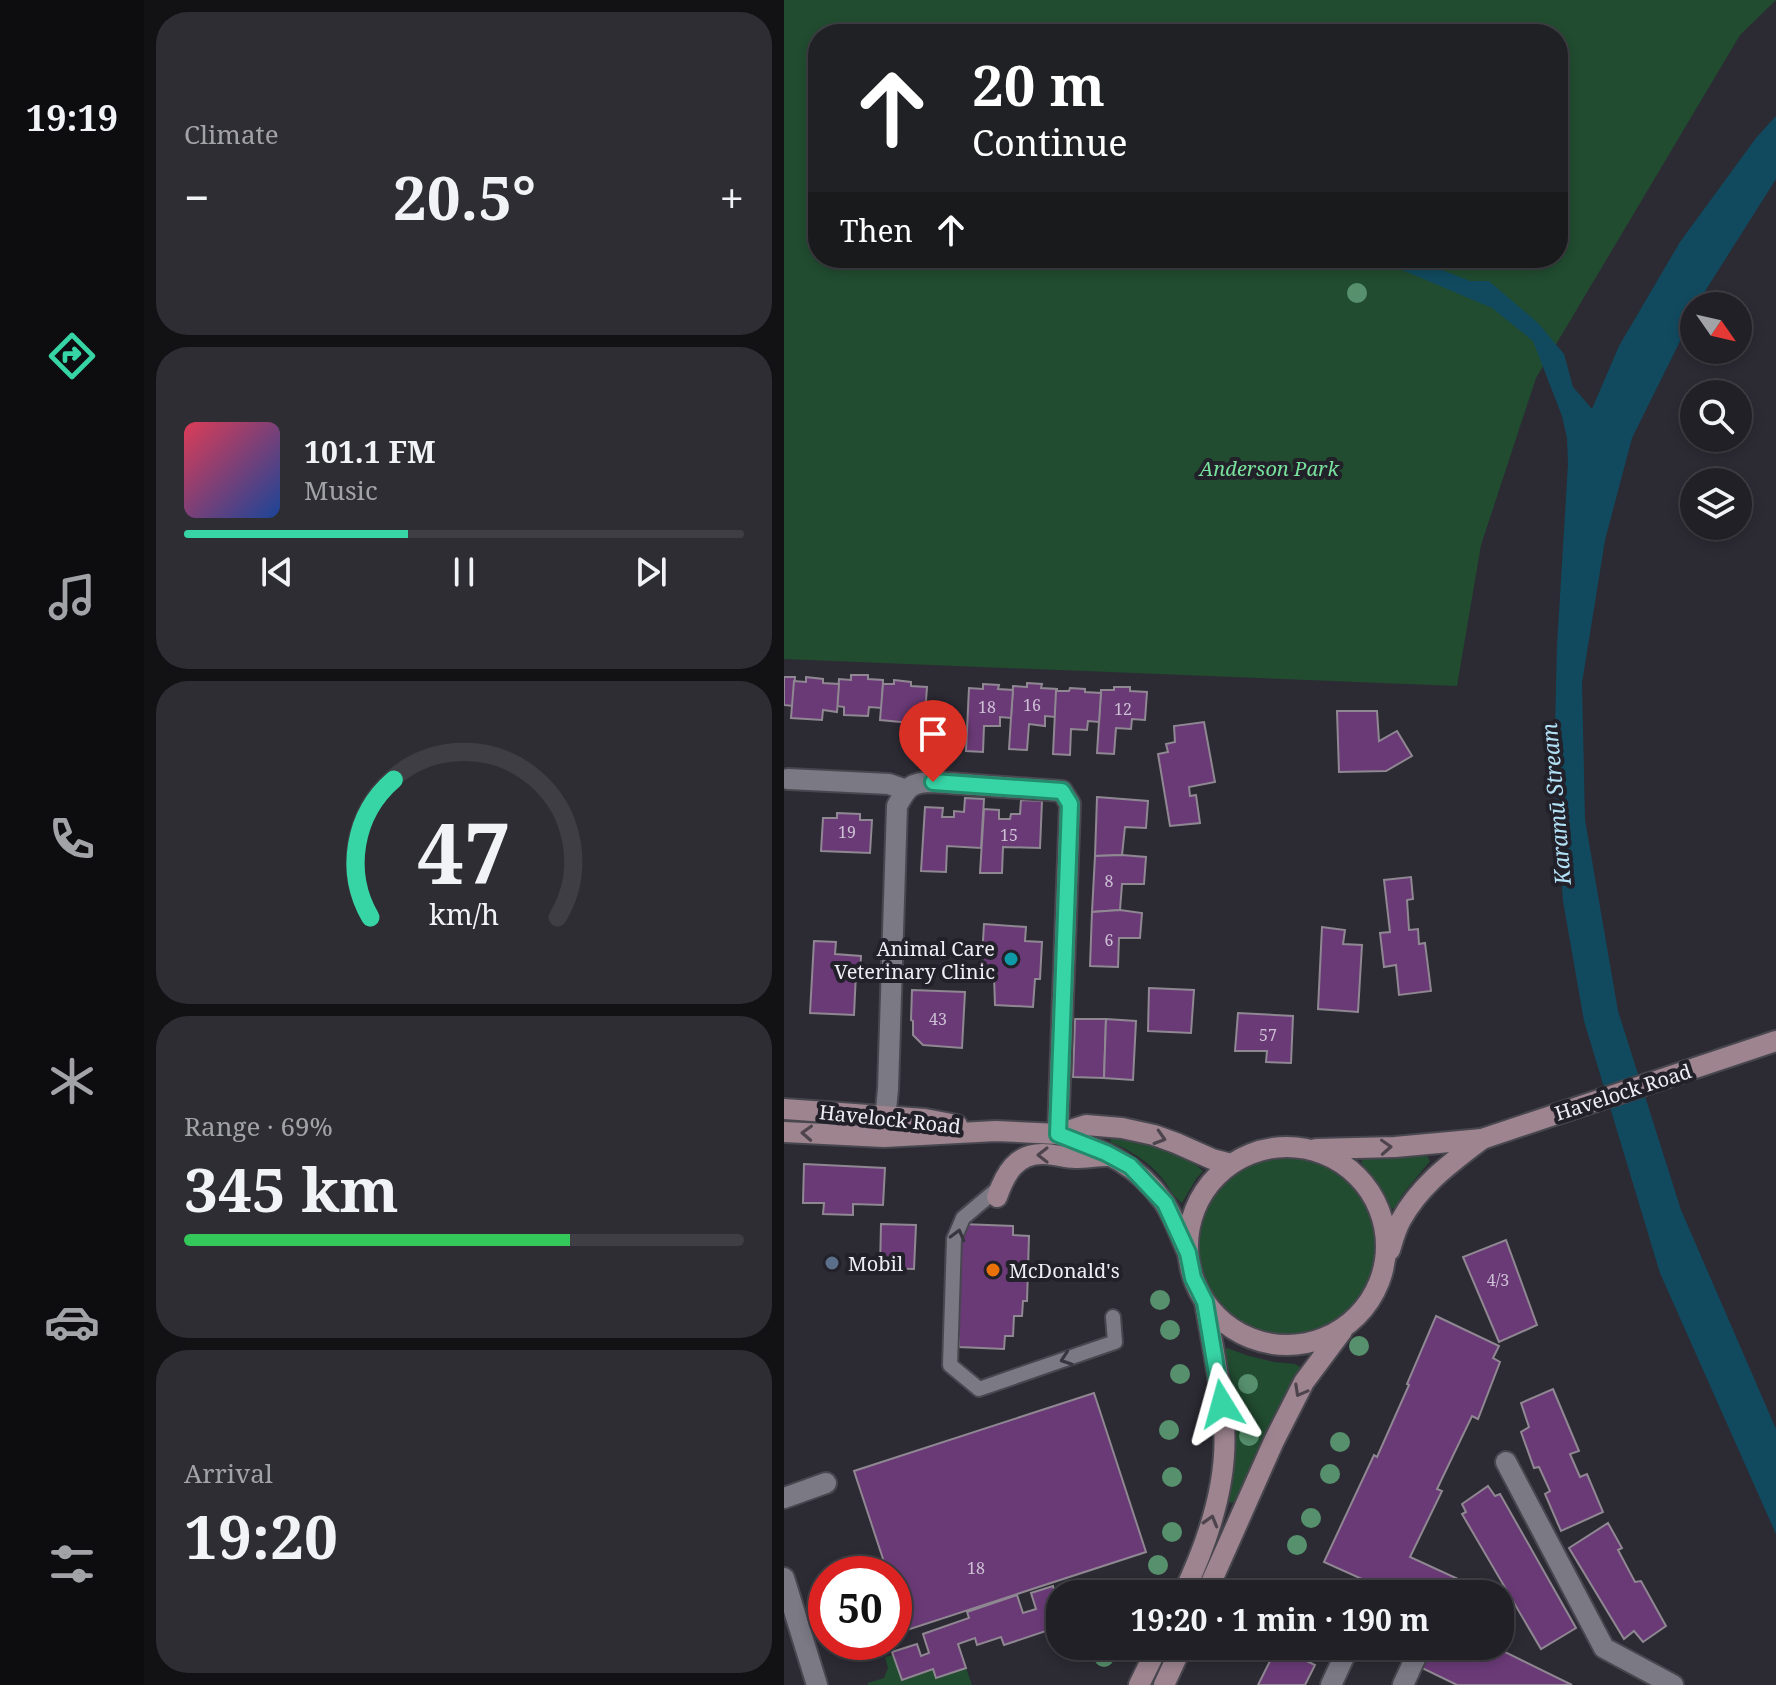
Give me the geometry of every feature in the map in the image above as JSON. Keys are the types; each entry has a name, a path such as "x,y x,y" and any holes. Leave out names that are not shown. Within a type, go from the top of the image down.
{"main road":[{"name":"Havelock Road","path":"1308,1149 1395,1147 1482,1139 1769,1044"},
{"name":"Havelock Road","path":"784,1109 885,1127"},
{"name":"Havelock Road","path":"784,1132 885,1127 925,1119 996,1131 1058,1134 1130,1166 1165,1203 1188,1253"},
{"name":"Havelock Road","path":"1058,1134 1086,1125 1122,1128 1154,1135 1231,1164"},
{"name":"Havelock Road","path":"1385,1264 1399,1222 1419,1192 1435,1175 1482,1139"},
{"path":"1212,1580 1304,1382 1345,1327 1364,1310 1377,1288 1385,1264 1387,1239 1381,1214 1370,1191 1354,1172 1333,1158 1308,1149 1283,1147 1258,1151 1231,1164 1199,1201 1190,1226 1188,1253 1193,1278 1205,1302 1223,1322 1245,1336 1270,1344 1296,1345 1322,1339 1345,1327"},
{"path":"996,1194 1007,1171 1029,1155 1077,1158 1111,1155"},
{"path":"1189,1580 1214,1513 1224,1429 1219,1378 1205,1302"},
{"path":"1139,1685 1151,1660"},
{"path":"1164,1685 1176,1660"}],"street":[{"path":"788,779 889,784 906,790"},
{"path":"885,1127 897,806 906,790 918,782 933,782 1062,791 1070,804 1058,1134"},
{"path":"1506,1462 1604,1648 1673,1685"},
{"path":"784,1498 826,1483"},
{"path":"784,1578 817,1685"},
{"path":"1331,1685 1343,1660"},
{"path":"1403,1685 1414,1660"}],"lane":[{"path":"996,1194 963,1218 954,1239 950,1365 979,1389 1115,1342 1113,1317"}],"green space":[{"name":"Anderson Park","path":"784,0 1776,0 1740,35 1536,378 1481,545 1457,686 784,659"},
{"path":"1111,1138 1172,1152 1203,1171 1182,1203 1151,1166 1132,1152 1110,1142"},
{"path":"1287,1147 1325,1155 1357,1176 1378,1208 1386,1246 1378,1284 1357,1316 1325,1337 1287,1345 1249,1337 1217,1316 1196,1284 1188,1246 1196,1208 1217,1176 1249,1155"},
{"path":"1427,1156 1430,1161 1395,1208 1391,1209 1361,1162 1363,1159"},
{"path":"1227,1348 1274,1362 1295,1364 1300,1367 1301,1373 1276,1412 1232,1503 1227,1501 1233,1444 1233,1402"},
{"path":"886,1660 895,1660 902,1679 933,1669 936,1678 966,1668 972,1685 868,1685 884,1678 888,1668"}],"water":[{"path":"1776,116 1776,179 1705,292 1680,292 1680,341 1632,438 1605,540 1582,683 1585,820 1618,1011 1681,1210 1776,1429 1776,1534 1660,1273 1584,1021 1563,901 1554,770 1557,646 1568,464 1562,416 1533,341 1492,308 1398,268 1437,268 1470,281 1489,281 1538,323 1564,354 1573,387 1592,409 1619,346 1680,242 1756,138"}],"building":[{"path":"851,675 868,675 868,679 883,680 882,708 869,707 868,716 844,715 844,707 837,706 839,679 851,680"},
{"path":"784,677 795,677 793,706 784,705"},
{"path":"806,677 839,684 837,712 823,710 822,720 791,718 794,681 806,682"},
{"path":"894,680 927,687 925,714 911,713 911,723 880,720 883,684 894,684"},
{"path":"1027,683 1057,689 1055,717 1045,716 1045,726 1029,724 1027,750 1009,749 1013,686 1027,687"},
{"path":"983,684 1013,690 1011,718 1000,717 1000,726 984,726 983,752 966,751 969,688 983,689"},
{"path":"1114,687 1147,692 1145,720 1132,719 1131,729 1116,728 1114,754 1097,753 1101,690 1114,690"},
{"path":"1070,688 1101,693 1099,722 1088,721 1087,730 1071,729 1070,755 1053,754 1056,691 1069,691"},
{"path":"1337,711 1377,711 1379,741 1397,731 1412,756 1386,771 1339,772"},
{"path":"1204,722 1215,782 1189,787 1190,796 1196,795 1200,823 1170,826 1158,754 1168,752 1166,744 1175,742 1174,726"},
{"path":"1097,797 1148,801 1146,828 1125,827 1122,855 1095,856"},
{"path":"965,798 984,799 981,848 947,846 946,872 921,871 925,807 943,808 942,817 954,817 954,811 964,812"},
{"path":"1021,800 1042,801 1040,848 1003,847 1002,873 980,873 984,809 999,810 999,819 1010,819 1011,814 1020,814"},
{"path":"837,813 860,814 860,820 872,820 870,853 821,851 823,818 837,818"},
{"path":"1095,856 1146,857 1144,884 1122,884 1120,910 1092,912"},
{"path":"1411,877 1413,899 1407,900 1409,930 1418,929 1419,944 1425,943 1431,991 1399,995 1396,965 1384,967 1380,933 1390,932 1384,880"},
{"path":"1120,910 1142,913 1140,938 1119,938 1118,967 1090,966 1092,912"},
{"name":"Animal Care Veterinary Clinic","path":"984,924 1026,927 1025,941 1042,942 1040,979 1035,979 1033,1007 995,1005 994,976 981,975"},
{"path":"1322,927 1345,930 1343,944 1362,945 1358,1012 1318,1009"},
{"path":"814,941 836,942 835,954 861,956 860,973 856,973 854,1015 810,1013"},
{"path":"1149,988 1194,990 1191,1033 1148,1031"},
{"path":"912,990 965,992 962,1048 923,1045 913,1035"},
{"path":"1238,1013 1293,1016 1291,1063 1266,1062 1267,1051 1235,1051"},
{"path":"1075,1019 1106,1019 1104,1078 1073,1077"},
{"path":"1106,1019 1136,1021 1133,1080 1104,1078"},
{"path":"804,1164 885,1168 883,1205 853,1204 853,1215 823,1214 824,1203 803,1203"},
{"path":"881,1224 916,1225 914,1269 880,1268"},
{"name":"McDonald's","path":"962,1224 1013,1226 1013,1235 1029,1236 1027,1301 1023,1301 1022,1316 1014,1316 1013,1336 1005,1336 1004,1349 959,1347 959,1334 956,1334"},
{"path":"1506,1240 1537,1325 1499,1342 1463,1257"},
{"path":"1436,1316 1499,1346 1493,1358 1500,1362 1478,1419 1472,1416 1437,1489 1442,1491 1410,1557 1460,1580 1362,1580 1324,1562 1374,1455 1377,1457"},
{"path":"1553,1389 1579,1451 1570,1454 1580,1477 1587,1474 1603,1512 1561,1531 1545,1494 1550,1491 1539,1467 1534,1468 1521,1432 1529,1427 1521,1403"},
{"path":"1094,1393 1146,1552 1060,1580 1046,1580 1046,1585 912,1628 912,1556 882,1556 854,1471"},
{"path":"1488,1486 1495,1496 1500,1494 1576,1628 1541,1649 1514,1603 1514,1580 1501,1580 1462,1514 1466,1512 1462,1504"},
{"path":"1608,1523 1635,1582 1641,1581 1666,1626 1643,1642 1634,1631 1624,1639 1569,1548"},
{"path":"1046,1588 1046,1631 1004,1645 1001,1637 977,1645 975,1638 958,1644 966,1668 936,1678 933,1669 902,1680 895,1660 912,1660 912,1646 917,1644 921,1656 929,1653 923,1634 969,1618 967,1612 1017,1595 1023,1613 1036,1609 1031,1593"},
{"path":"1514,1656 1572,1685 1457,1685 1420,1667 1423,1660 1514,1660"},
{"path":"1270,1660 1304,1660 1315,1665 1305,1685 1258,1685"}],"place":[{"name":"Animal Care Veterinary Clinic","path":"1011,959"},
{"name":"Mobil","path":"832,1263"},
{"name":"McDonald's","path":"993,1270"}],"route":[{"path":"933,782 1062,791 1070,804 1058,1134 1130,1166 1165,1203 1188,1253 1193,1278 1205,1302 1222,1404"}],"water label":[{"name":"Karamū Stream","path":"1555,804"}]}
